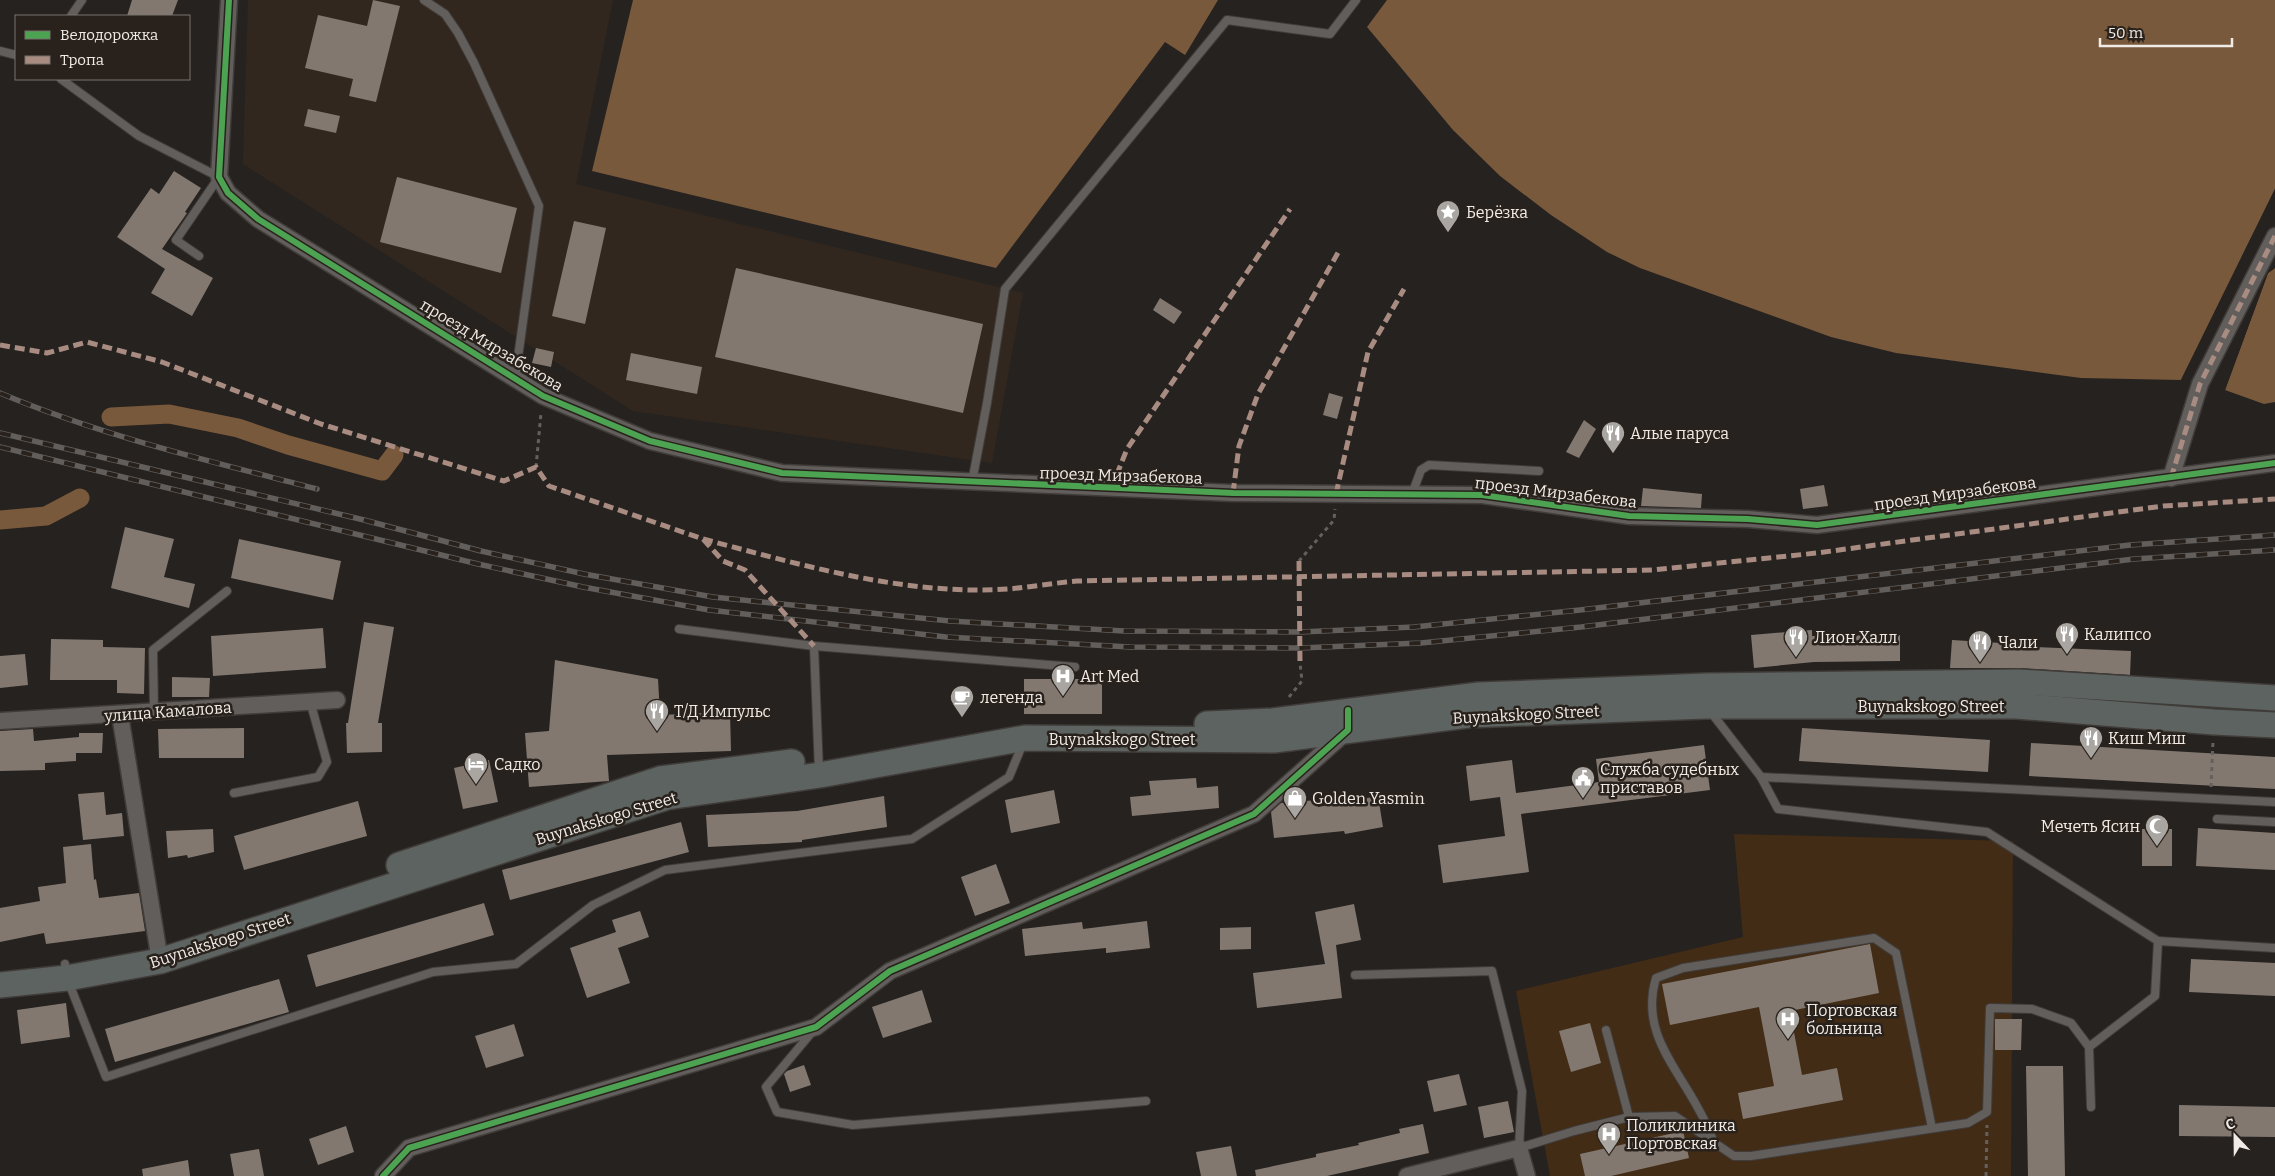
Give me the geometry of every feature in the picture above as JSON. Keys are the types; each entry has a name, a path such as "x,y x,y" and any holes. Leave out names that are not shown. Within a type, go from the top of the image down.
{"main road":[{"name":"Buynakskogo Street","path":"0,985 158,953 667,797 819,767 1026,736 1274,740 1348,720 1468,715 1706,696 2019,682 2275,698"},
{"name":"Buynakskogo Street","path":"1706,696 2016,706 2214,722 2275,724"},
{"name":"Buynakskogo Street","path":"0,970 66,971"}],"street":[{"path":"219,177 229,0"},
{"name":"проезд Мирзабекова","path":"219,177 228,193 258,219 543,396 650,441 782,473 1129,490 1482,495 1629,516 1748,519 1817,525 2275,463"},
{"path":"2171,478 2200,384 2275,236"},
{"name":"улица Камалова","path":"0,722 336,700"},
{"path":"120,715 158,953"},
{"path":"383,1176 408,1148 816,1027 890,971 1254,814 1348,720"},
{"path":"1407,1176 1519,1148 1527,1176"}],"lane":[{"path":"72,15 82,0"},
{"path":"424,0 444,14 458,33 474,63 539,206 516,379"},
{"path":"972,482 1005,289 1227,20 1330,34 1356,0"},
{"path":"0,51 15,55"},
{"path":"63,80 139,136 219,177 176,240 200,256"},
{"path":"1412,494 1421,470 1429,465 1539,471"},
{"path":"154,712 153,650 227,591"},
{"path":"679,629 814,646 1075,667"},
{"path":"814,646 819,767"},
{"path":"1706,696 1761,777 1778,809 1987,832 2158,941 2275,948"},
{"path":"234,793 318,777 327,762 310,701"},
{"path":"66,971 106,1077 433,972 516,964 593,905 665,870 912,839 1009,778 1026,736"},
{"path":"1761,777 2275,802"},
{"path":"2217,819 2275,822"},
{"path":"1715,1144 1699,1109 1658,1042 1651,996 1656,978 1683,968 1874,938 1896,953 1932,1128"},
{"path":"2089,1046 2156,996 2158,941"},
{"path":"1355,975 1492,971 1522,1091 1519,1148 1574,1130 1629,1117 1675,1116 1734,1156 1751,1156 1968,1123 1987,1112 1990,1008 2032,1009 2071,1023 2089,1046 2091,1108"},
{"path":"816,1027 766,1087 777,1112 853,1125 1146,1100"},
{"path":"1606,1030 1629,1117"}],"path":[{"path":"536,467 543,396"},
{"path":"1299,561 1334,520 1336,494"},
{"path":"1286,702 1302,681 1300,663"},
{"path":"2210,798 2214,722"},
{"path":"1986,1176 1987,1112"}],"shaded area":[{"path":"248,0 613,0 576,184 1023,293 992,463 633,411 243,164"},
{"path":"633,0 1218,0 1185,55 1165,42 996,268 592,171"},
{"path":"1387,0 2275,0 2275,189 2181,380 2081,378 1896,353 1831,337 1640,268 1607,252 1551,215 1500,176 1453,130 1367,27"},
{"path":"2275,268 2275,402 2264,404 2225,390 2268,273"},
{"path":"1734,834 2013,841 2011,1176 1550,1176 1516,991 1743,937"}],"pier":[{"path":"2275,189 2275,194 2183,380 2181,380"},
{"path":"2275,265 2275,268 2268,273 2225,390 2222,389 2266,272"}],"building":[{"path":"132,0 178,0 172,15 127,15"},
{"path":"373,0 400,6 376,102 349,96 353,79 305,68 318,15 367,26"},
{"path":"308,109 340,116 336,133 304,126"},
{"path":"174,171 201,188 185,212 187,213 162,249 213,278 192,316 151,293 165,269 117,237 151,188 159,194"},
{"path":"397,177 517,208 501,273 380,242"},
{"path":"574,221 606,228 585,324 552,316"},
{"path":"736,268 983,324 963,413 715,357"},
{"path":"1160,298 1182,312 1174,324 1153,310"},
{"path":"536,348 554,352 551,367 532,363"},
{"path":"631,353 702,367 697,394 626,380"},
{"path":"1329,393 1343,397 1337,419 1323,415"},
{"path":"1584,420 1596,429 1579,458 1566,452"},
{"path":"1824,485 1828,506 1803,509 1800,489"},
{"path":"1643,488 1702,494 1701,508 1641,506"},
{"path":"125,527 174,539 164,577 195,584 189,608 111,588"},
{"path":"239,539 341,561 333,600 231,578"},
{"path":"364,622 394,627 378,723 382,723 382,752 347,753 346,723 348,723"},
{"path":"323,628 326,668 213,676 211,636"},
{"path":"1812,630 1812,636 1900,635 1900,661 1814,662 1754,668 1751,635"},
{"path":"51,639 103,640 103,647 145,648 144,694 117,693 117,680 50,680"},
{"path":"1952,640 2035,645 2035,647 2131,651 2130,675 2020,668 1950,668"},
{"path":"25,654 28,685 0,688 0,656"},
{"path":"555,660 658,679 660,715 730,712 731,751 607,755 609,781 529,787 525,733 549,731"},
{"path":"172,677 210,678 209,697 172,697"},
{"name":"Art Med","path":"1024,679 1102,679 1102,714 1024,714"},
{"path":"244,728 244,758 159,758 158,729"},
{"path":"1802,728 1990,740 1988,772 1799,761"},
{"path":"33,729 34,741 79,737 79,733 103,733 102,753 76,753 76,761 45,763 45,770 0,771 0,731"},
{"path":"2031,743 2275,757 2275,789 2029,776"},
{"path":"1704,745 1710,790 1521,814 1529,872 1443,883 1438,845 1505,836 1500,797 1470,801 1466,766 1512,760 1516,793 1599,782 1596,759"},
{"name":"Садко","path":"489,760 498,802 463,809 454,768"},
{"path":"1196,778 1197,788 1218,786 1219,808 1132,816 1130,797 1151,795 1149,781"},
{"path":"1054,790 1060,823 1011,833 1005,800"},
{"path":"104,792 106,815 122,813 124,836 83,840 78,794"},
{"path":"884,796 887,827 802,840 802,842 708,847 706,815 797,811"},
{"path":"1378,796 1383,827 1345,834 1344,831 1274,838 1271,812 1281,803 1317,800 1318,807"},
{"path":"358,801 367,836 244,870 234,836"},
{"path":"681,822 689,852 510,900 502,870"},
{"path":"2198,828 2275,833 2275,870 2196,866"},
{"path":"213,829 214,852 188,858 187,855 168,858 166,831"},
{"name":"Мечеть Ясин","path":"2142,829 2172,829 2172,866 2142,866"},
{"path":"91,844 94,880 96,879 99,898 139,893 145,931 46,944 44,933 0,942 0,908 40,901 38,887 66,883 63,847"},
{"path":"996,864 1010,903 975,916 961,877"},
{"path":"484,903 494,935 316,987 307,955"},
{"path":"1354,904 1361,940 1336,945 1342,998 1257,1008 1253,973 1325,964 1315,912"},
{"path":"640,911 649,937 618,948 630,983 587,998 570,948 616,932 612,920"},
{"path":"1147,921 1150,948 1106,953 1106,948 1025,956 1022,929 1082,922 1083,929"},
{"path":"1251,927 1251,949 1220,950 1220,928"},
{"path":"1870,944 1879,993 1790,1011 1802,1075 1837,1068 1843,1100 1743,1119 1738,1093 1774,1086 1759,1007 1670,1025 1662,984"},
{"path":"2191,959 2275,963 2275,996 2189,992"},
{"path":"279,979 289,1012 115,1062 105,1029"},
{"path":"922,990 932,1022 883,1038 872,1007"},
{"path":"66,1003 70,1037 21,1044 17,1010"},
{"path":"1995,1019 2022,1019 2021,1050 1995,1050"},
{"path":"1590,1023 1601,1063 1571,1072 1559,1031"},
{"path":"514,1024 524,1056 486,1068 475,1036"},
{"path":"804,1065 811,1085 790,1092 784,1074 787,1071"},
{"path":"2026,1066 2063,1066 2065,1176 2028,1176"},
{"path":"1459,1074 1467,1105 1434,1112 1427,1081"},
{"path":"1508,1101 1514,1132 1484,1138 1478,1107"},
{"path":"2179,1105 2275,1107 2275,1137 2179,1136"},
{"path":"1423,1124 1429,1153 1327,1176 1256,1176 1255,1170 1316,1157 1316,1154 1359,1145 1358,1143 1400,1133 1399,1129"},
{"path":"346,1126 354,1152 318,1165 309,1139"},
{"path":"1683,1131 1689,1158 1611,1176 1585,1176 1580,1154"},
{"path":"1231,1146 1237,1176 1201,1176 1196,1152"},
{"path":"259,1149 264,1176 234,1176 230,1154"},
{"path":"188,1160 190,1176 143,1176 142,1169"}],"waterway":[{"path":"111,417 169,414 238,428 288,445 382,471 394,455"},
{"path":"0,520 46,516 80,498"}],"railway":[{"path":"0,393 117,435 317,489"},
{"path":"0,433 364,520 481,551 584,574 713,597 950,621 1124,631 1300,632 1414,627 1580,610 2130,545 2275,535"},
{"path":"0,447 478,564 583,587 709,610 946,637 1130,647 1300,648 1421,643 1581,627 2134,559 2275,550"}],"marked path":[{"path":"1111,489 1127,449 1290,209"},
{"path":"2171,478 2200,384 2275,236"},
{"path":"1233,493 1239,446 1258,394 1339,251"},
{"path":"1336,494 1368,352 1404,289"},
{"path":"0,345 47,353 87,342 162,362 321,424 504,481 536,467 549,486 703,539 723,561 745,570 814,646"},
{"path":"703,539 778,559 854,576 931,588 970,590 1009,589 1077,581 1652,570 1817,553 2163,506 2275,499"},
{"path":"1299,561 1300,663"}],"cycle path":[{"path":"229,0 219,177 228,193 258,219 543,396 650,441 782,473 1233,493 1482,495 1629,516 1748,519 1817,525 2275,463"},
{"path":"383,1176 409,1148 816,1027 890,971 1254,814 1348,730 1348,710"}],"place":[{"name":"Берёзка","path":"1448,233"},
{"name":"Алые паруса","path":"1613,454"},
{"name":"Калипсо","path":"2067,655"},
{"name":"Лион Халл","path":"1796,658"},
{"name":"Чали","path":"1980,663"},
{"name":"Art Med","path":"1063,697"},
{"name":"легенда","path":"962,718"},
{"name":"Т/Д Импульс","path":"657,732"},
{"name":"Киш Миш","path":"2091,759"},
{"name":"Садко","path":"476,785"},
{"name":"Служба судебных приставов","path":"1583,799"},
{"name":"Golden Yasmin","path":"1295,819"},
{"name":"Мечеть Ясин","path":"2157,847"},
{"name":"Портовская больница","path":"1788,1040"},
{"name":"Поликлиника Портовская","path":"1609,1155"}]}
